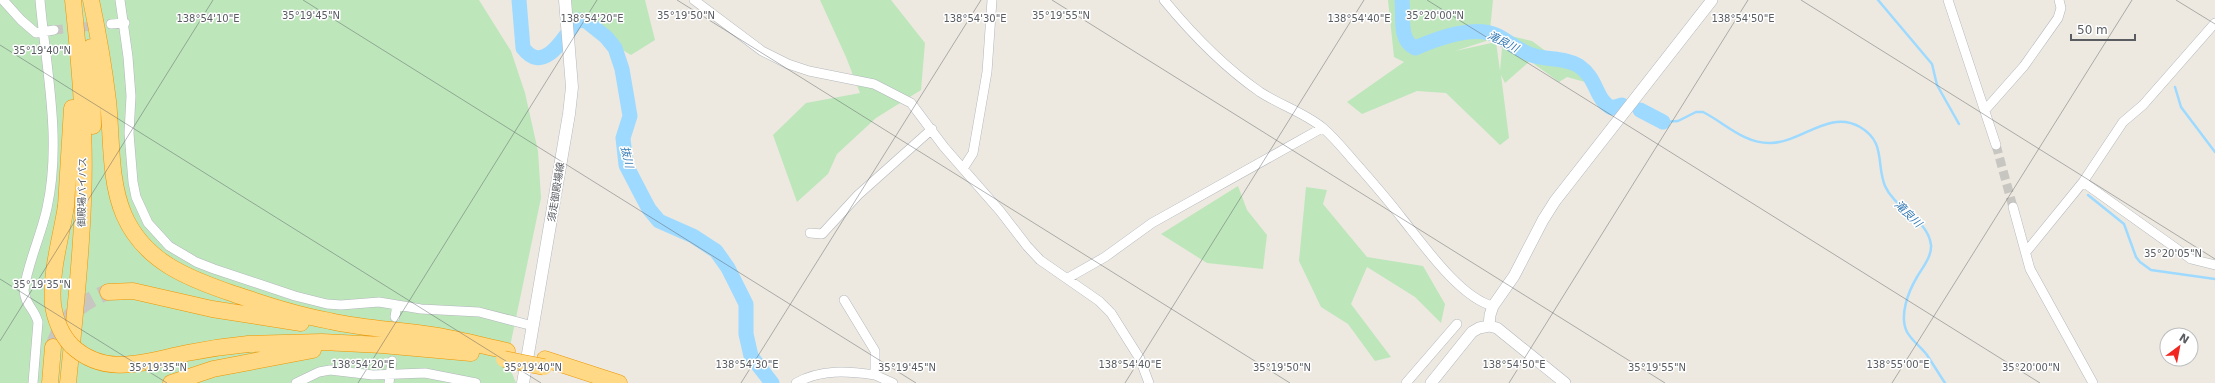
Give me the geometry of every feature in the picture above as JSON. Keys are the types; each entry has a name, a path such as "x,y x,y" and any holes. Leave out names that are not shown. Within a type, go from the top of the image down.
{"highway":[{"path":"69,0 73,67 72,128 66,206 55,270 53,307 62,333 79,352 103,364 118,366 134,365 214,348 248,344 314,342 382,345 505,355"},
{"name":"御殿場バイパス","path":"68,383 78,289 83,202 81,87 73,0"},
{"name":"御殿場バイパス","path":"76,383 86,290 92,202 93,85 87,0"},
{"path":"91,0 100,41 117,190 124,214 136,237 150,253 167,266 191,278 258,302 299,314 331,322 438,336 464,342 505,355 544,363 619,383"},
{"path":"108,292 134,291 212,309 275,320 464,342"},
{"path":"171,383 213,369 263,358 312,350 382,345"},
{"path":"50,383 53,346"},
{"path":"544,363 596,383"}],"main road":[{"name":"須走御殿場線","path":"523,383 569,114 572,88 565,0"}],"street":[{"path":"3,0 21,20 36,33 54,30"},
{"path":"33,383 38,322 35,312 25,300 24,290 47,208 51,176 52,115 40,0"},
{"path":"120,0 124,23 131,96 129,133 133,182 141,209 158,235 169,246 196,262 295,296 327,304 341,305 379,302 421,309 479,312 533,326"},
{"path":"694,0 762,51 788,64 809,71 874,84 900,96 911,104 932,129 944,147 964,167 1027,246 1040,260 1099,301 1111,313 1140,359 1149,383"},
{"path":"964,167 973,153 987,72 992,0"},
{"path":"1164,0 1181,21 1241,78 1261,92 1322,128 1333,137 1400,215 1436,261 1474,299 1493,306"},
{"path":"1489,326 1493,306 1514,276 1543,220 1555,201 1712,0"},
{"path":"1948,0 1986,109 1996,145"},
{"path":"1986,109 2024,66 2058,18 2061,8 2060,0"},
{"path":"111,24 124,23"},
{"path":"2026,252 2083,182 2123,122 2143,104 2215,23"},
{"path":"1068,278 1105,257 1152,223 1322,128"},
{"path":"810,233 822,234 858,195 932,129"},
{"path":"2083,182 2191,259 2215,265"},
{"path":"2013,207 2030,269 2094,383"},
{"path":"844,300 875,351 874,375"},
{"path":"395,317 397,305"},
{"path":"1406,383 1457,324"},
{"path":"1431,383 1472,332 1479,328 1489,326 1504,332 1565,383"},
{"path":"389,379 392,361"},
{"path":"296,383 319,372 330,370 373,375 389,379 425,373 476,383"},
{"path":"800,381 821,373 838,371 874,375 893,383"}],"green space":[{"path":"0,0 479,0 511,51 525,93 538,151 541,198 507,361 516,383 0,383"},
{"path":"560,0 645,0 655,40 631,55 574,21"},
{"path":"820,0 891,0 925,43 921,90 876,118 837,154 828,174 797,202 773,135 806,103 860,93 846,57"},
{"path":"1388,0 1493,0 1489,40 1455,51 1496,42 1500,71 1502,48 1506,35 1532,41 1551,55 1577,67 1585,77 1585,82 1567,77 1559,82 1530,61 1505,83 1501,75 1509,138 1500,145 1446,93 1417,91 1362,114 1347,102 1404,62 1394,57"},
{"path":"1238,186 1247,210 1267,235 1263,269 1207,263 1161,234"},
{"path":"1306,187 1327,190 1323,204 1367,257 1423,266 1445,304 1441,323 1415,297 1367,267 1351,304 1391,357 1375,361 1348,324 1321,307 1299,261"}],"waterway":[{"name":"抜川","path":"519,0 523,48 531,55 539,58 546,56 560,43 577,20 586,21 606,37 615,48 622,69 630,116 623,138 626,165 649,209 659,221 693,236 716,251 728,268 746,304 746,334 751,356 772,383"},
{"name":"滝良川","path":"1402,0 1404,34 1406,39 1415,48 1434,40 1456,34 1479,31 1489,33 1498,36 1520,50 1530,54 1574,63 1585,71 1590,77 1599,95 1606,104 1612,108 1622,105"},
{"path":"1878,0 1932,64 1937,85 1959,124"},
{"path":"2175,87 2181,107 2215,152"},
{"name":"滝良川","path":"1640,110 1663,122"},
{"name":"滝良川","path":"1663,122 1678,121 1696,112 1703,112 1743,137 1771,143 1794,138 1816,128 1838,122 1849,122 1868,133 1874,139 1877,146 1882,178 1885,186 1896,201 1918,221 1929,236 1931,245 1930,253 1908,297 1904,312 1904,319 1907,332 1927,355 1945,383"},
{"path":"2088,195 2124,224 2136,257 2151,270 2215,279"}],"tunnel":[{"path":"54,30 111,24"},
{"path":"1996,145 2013,207"},
{"path":"53,347 67,319 81,306 108,292"}]}
